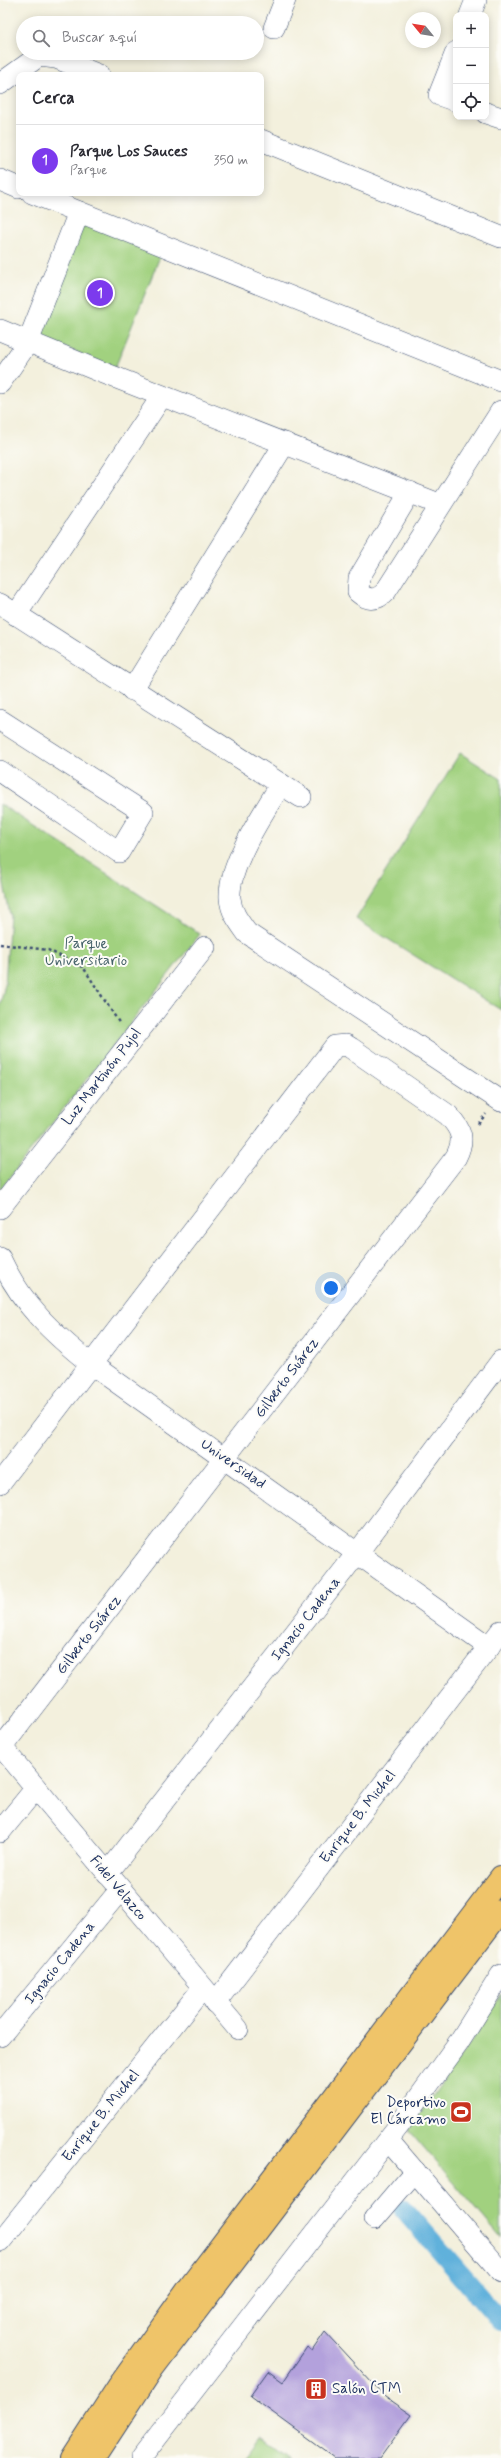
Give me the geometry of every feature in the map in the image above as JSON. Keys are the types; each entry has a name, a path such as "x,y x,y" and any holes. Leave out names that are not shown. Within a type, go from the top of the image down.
{"main road":[{"path":"72,2458 118,2387 191,2285 501,1877"},
{"path":"94,2458 153,2368 501,1911"}],"street":[{"path":"274,28 285,0"},
{"path":"471,12 476,0"},
{"path":"0,84 32,60"},
{"path":"58,60 91,72"},
{"path":"453,60 440,95 453,100"},
{"path":"489,114 501,118"},
{"path":"264,141 501,237"},
{"path":"0,180 16,187"},
{"path":"39,196 501,381"},
{"path":"0,383 28,342 79,212"},
{"path":"0,330 162,396 439,504"},
{"path":"162,396 8,610 300,797"},
{"path":"410,492 360,578 358,592 363,596 376,599 386,591 439,504 501,411"},
{"path":"132,690 285,443"},
{"path":"0,720 143,812 119,852 0,772"},
{"path":"281,784 247,841 234,873 230,897 234,915 247,933 501,1101"},
{"name":"Luz Martinón Pujol","path":"0,1208 205,947"},
{"name":"Gilberto Suárez","path":"1,1746 225,1459 456,1157 462,1146 462,1136 448,1115 346,1045 340,1045 331,1050 91,1364"},
{"name":"Universidad","path":"0,1258 28,1307 56,1336 91,1364 358,1552 495,1639"},
{"name":"Ignacio Cadena","path":"0,2036 501,1361"},
{"path":"0,1483 91,1364"},
{"name":"Enrique B. Michel","path":"0,2242 209,1996 495,1639"},
{"name":"Fidel Velazco","path":"1,1746 113,1882 238,2029"},
{"path":"0,1832 36,1788"},
{"path":"141,2458 388,2140 459,2042 501,1975"},
{"path":"388,2140 501,2272"},
{"path":"374,2219 415,2171"}],"path":[{"path":"0,944 48,950 83,967 130,1042"}],"green space":[{"path":"86,218 163,249 115,368 37,336"},
{"path":"460,753 501,779 501,1010 356,919"},
{"name":"Parque Universitario","path":"0,804 200,934 0,1190 0,1006 5,984 10,915 0,864"},
{"name":"Deportivo El Cárcamo","path":"501,1994 501,2238 409,2130 490,2014"},
{"path":"261,2437 290,2458 245,2458"}],"building":[{"name":"Salón CTM","path":"325,2332 385,2397 411,2415 380,2458 335,2458 250,2396 268,2371 283,2382 307,2347 312,2351"}],"waterway":[{"path":"403,2208 501,2321"}],"place":[{"name":"Parque Los Sauces","path":"100,293"},
{"name":"Deportivo El Cárcamo","path":"461,2112"},
{"name":"Salón CTM","path":"316,2389"}]}
